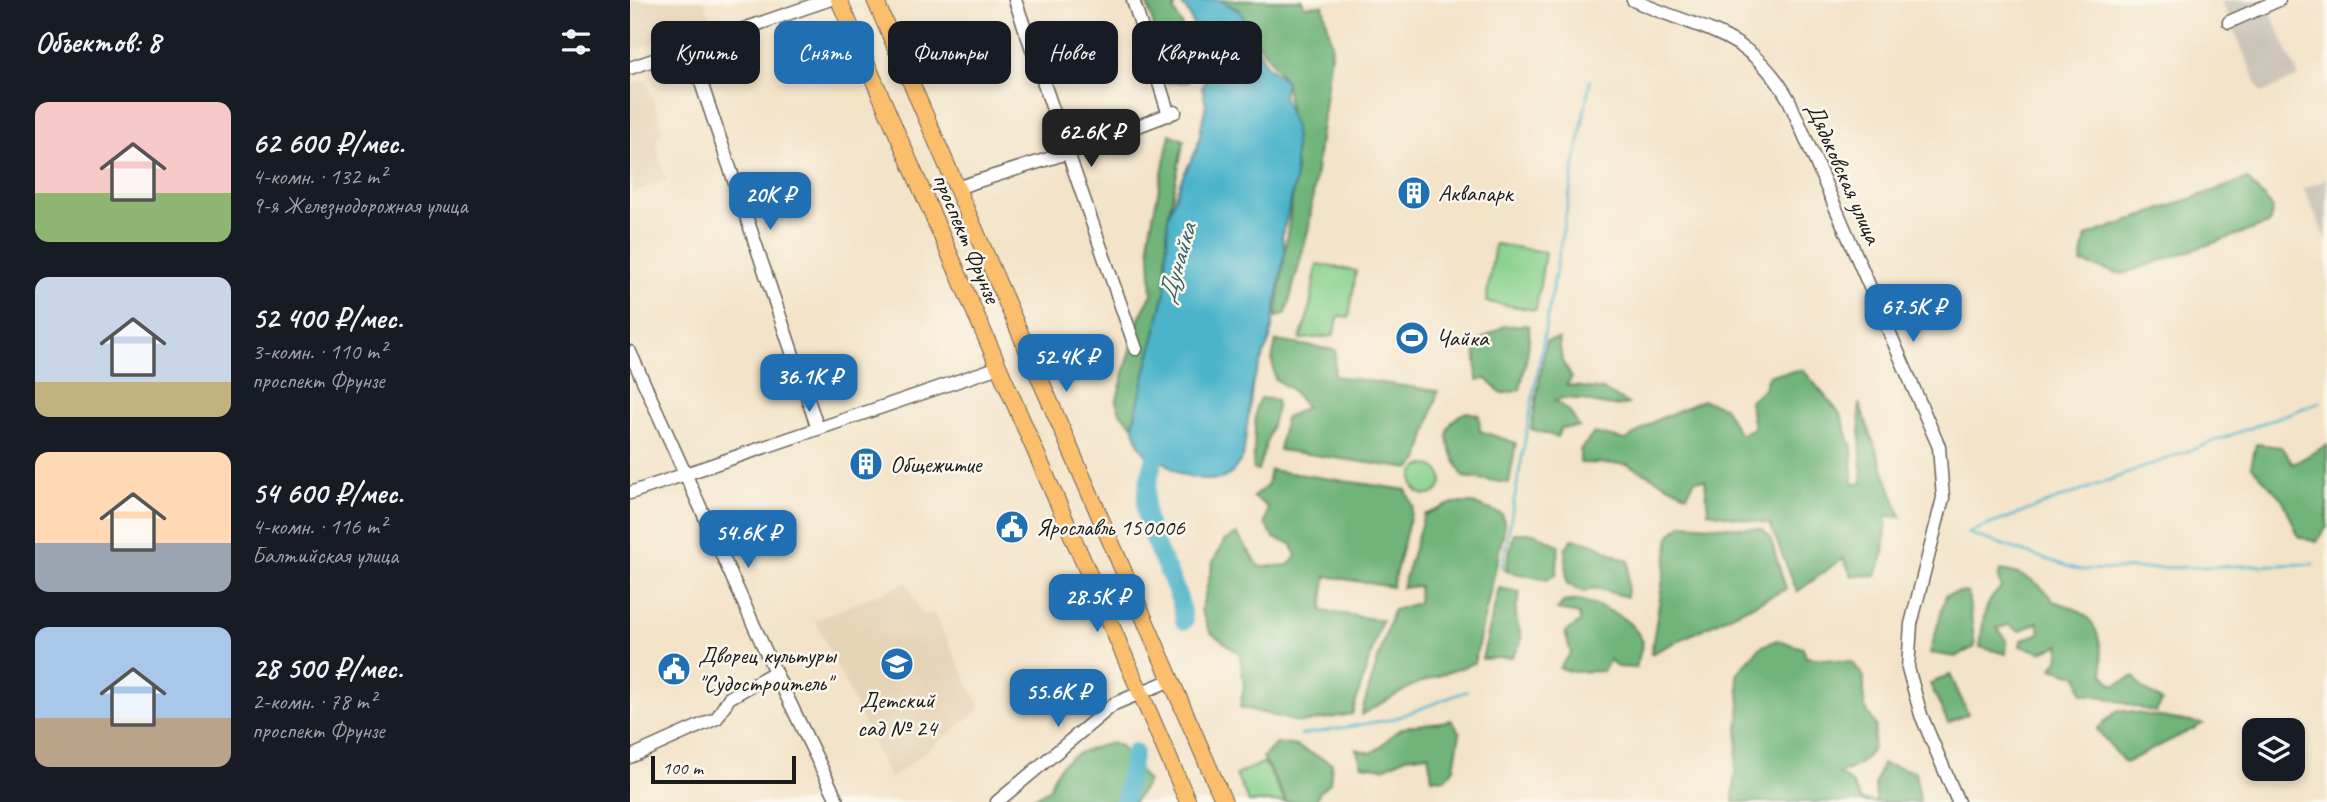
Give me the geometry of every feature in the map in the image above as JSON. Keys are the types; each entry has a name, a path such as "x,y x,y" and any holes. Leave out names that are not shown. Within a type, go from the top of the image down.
{"main road":[{"name":"проспект Фрунзе","path":"839,0 1188,802"},
{"name":"проспект Фрунзе","path":"875,0 1224,802"}],"street":[{"path":"760,23 828,0"},
{"path":"1015,0 1136,349"},
{"path":"956,188 1067,153 1172,114 1133,0"},
{"name":"Дядьковская улица","path":"1633,0 1734,40 1756,55 1775,76 1789,100 1934,435 1944,475 1943,498 1911,624 1908,668 1921,715 1958,802"},
{"path":"2229,22 2279,0"},
{"path":"630,68 651,61"},
{"path":"701,84 818,429"},
{"path":"630,352 775,672 838,802"},
{"path":"630,493 999,367"},
{"path":"630,757 718,718 729,698 775,672"},
{"path":"997,802 1114,704 1171,680"}],"shaded area":[{"path":"630,0 704,0 711,21 651,21 651,44 630,51"},
{"path":"2221,0 2265,0 2299,77 2261,93"},
{"path":"646,80 663,128 656,142 666,180 632,193 630,85"},
{"path":"2327,179 2327,241 2304,189"},
{"name":"Детский сад № 24","path":"907,582 922,615 934,614 981,709 890,779 815,620"}],"green space":[{"path":"1145,0 1176,0 1174,11 1180,21 1152,20"},
{"path":"1220,0 1302,0 1304,6 1323,5 1332,45 1309,227 1286,314 1276,317 1296,169 1286,82 1262,48 1262,21 1243,21 1240,11"},
{"path":"1170,134 1184,140 1168,217 1165,292 1133,425 1121,414 1116,402 1140,316 1152,294 1149,236"},
{"path":"2247,179 2273,208 2269,224 2122,274 2081,263 2086,236"},
{"path":"1495,244 1545,252 1536,310 1486,302"},
{"path":"1317,264 1356,271 1349,318 1339,316 1333,336 1300,339 1309,312"},
{"path":"1529,325 1528,349 1520,390 1502,394 1487,379 1477,380 1475,343 1504,326"},
{"path":"1559,339 1562,361 1572,378 1566,385 1604,390 1628,404 1618,406 1564,398 1555,400 1570,412 1579,427 1561,428 1557,437 1531,429 1546,341"},
{"path":"1276,341 1336,350 1334,376 1438,391 1419,460 1410,469 1279,450 1285,418 1306,407 1292,390 1275,379 1272,360"},
{"path":"1803,370 1841,415 1852,448 1853,484 1862,483 1859,403 1901,517 1887,516 1884,553 1876,575 1852,576 1843,558 1797,592 1770,524 1708,512 1705,480 1695,480 1687,495 1627,464 1580,463 1580,450 1594,433 1626,440 1657,420 1703,400 1724,407 1740,435 1754,427 1749,401 1763,390 1769,375"},
{"path":"1260,398 1276,400 1277,408 1258,471 1253,469 1256,407"},
{"path":"1467,412 1479,415 1480,431 1516,443 1509,483 1463,477 1451,450 1448,433 1456,418"},
{"path":"2256,444 2281,447 2293,464 2327,445 2327,527 2317,542 2299,537 2283,500 2251,466"},
{"path":"1427,465 1438,469 1442,480 1438,491 1427,495 1416,491 1412,480 1416,469"},
{"path":"1270,470 1406,490 1413,506 1392,587 1326,576 1322,611 1382,620 1352,714 1301,723 1240,707 1244,687 1240,654 1210,632 1201,611 1213,562 1224,541 1237,534 1260,567 1288,565 1296,557 1292,544 1275,539 1265,524 1268,507 1253,497 1267,486"},
{"path":"1453,503 1472,503 1502,514 1505,526 1474,663 1414,685 1361,715 1393,610 1418,603 1419,586 1402,588 1424,515"},
{"path":"1682,524 1762,529 1770,537 1786,589 1651,654 1670,536"},
{"path":"1514,533 1533,533 1559,545 1556,574 1547,580 1505,571"},
{"path":"1572,539 1589,542 1629,561 1627,597 1595,588 1584,592 1567,584 1565,549"},
{"path":"2001,570 2031,580 2043,588 2053,601 2079,611 2088,618 2098,635 2103,674 2114,686 2134,676 2142,688 2162,701 2156,712 2082,694 2078,676 2052,668 2058,660 2060,645 2041,652 2020,646 2021,640 2040,633 2038,622 2019,631 2009,625 1997,628 2007,640 2006,654 1980,647 1987,607 2001,588 1998,577"},
{"path":"1499,588 1520,592 1516,612 1520,645 1512,657 1482,659"},
{"path":"1968,593 1975,647 1955,657 1930,653 1946,595"},
{"path":"1580,600 1617,614 1638,633 1643,642 1636,668 1617,667 1610,660 1603,671 1573,672 1559,668 1571,653 1565,632 1580,622 1579,614 1557,610 1563,602"},
{"path":"1777,640 1803,648 1806,657 1852,662 1864,677 1864,706 1876,726 1872,751 1858,765 1839,774 1852,783 1861,800 1876,802 1733,802 1740,703 1737,674 1760,647"},
{"path":"1950,674 1968,714 1948,723 1930,684"},
{"path":"2118,710 2203,724 2125,763 2097,729"},
{"path":"1451,720 1460,733 1454,768 1445,779 1432,778 1428,754 1406,757 1384,768 1362,765 1356,749 1371,753 1402,729"},
{"path":"1113,743 1120,746 1148,782 1134,802 1028,802 1050,788 1059,769 1073,756"},
{"path":"1277,743 1296,746 1332,763 1330,783 1320,791 1316,802 1287,802 1263,757"},
{"path":"1264,762 1285,802 1249,802 1236,775"},
{"path":"1882,764 1915,771 1920,802 1876,802 1875,784"}],"water":[{"path":"1176,0 1220,0 1240,11 1245,21 1192,21"},
{"path":"1262,57 1266,65 1286,81 1283,96 1295,128 1295,183 1282,237 1285,251 1270,339 1253,381 1243,457 1231,474 1221,479 1207,480 1180,474 1164,462 1153,465 1139,444 1133,425 1165,292 1168,217 1182,178 1197,149 1206,104 1203,84 1262,84"}],"waterway":[{"path":"1502,568 1590,81"},
{"path":"2313,564 2079,570 1967,533 2320,402"},
{"name":"Дунайка","path":"1158,445 1147,488 1146,514 1153,539 1177,593 1184,621"},
{"path":"1301,735 1393,719 1467,691"},
{"name":"Дунайка","path":"1124,802 1134,752"}],"place":[{"name":"Аквапарк","path":"1414,193"},
{"name":"Чайка","path":"1412,338"},
{"name":"Общежитие","path":"866,464"},
{"name":"Ярославль 150006","path":"1012,527"},
{"name":"Детский сад № 24","path":"897,664"},
{"name":"Дворец культуры \"Судостроитель\"","path":"674,669"}]}
